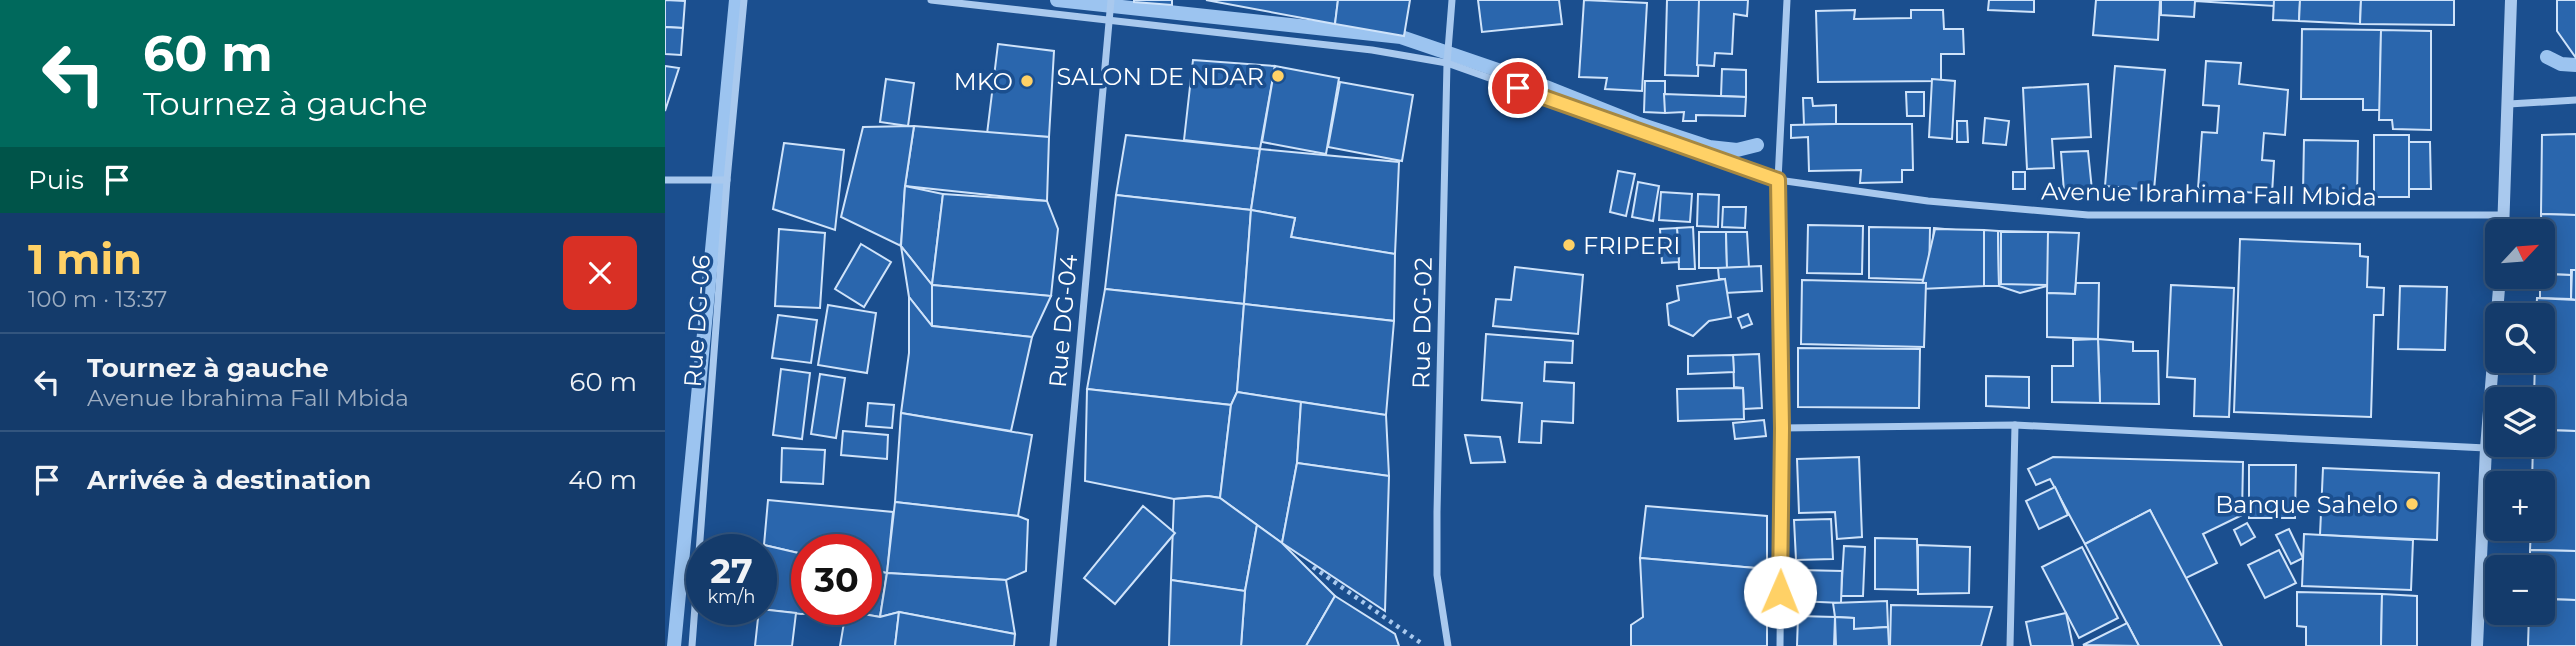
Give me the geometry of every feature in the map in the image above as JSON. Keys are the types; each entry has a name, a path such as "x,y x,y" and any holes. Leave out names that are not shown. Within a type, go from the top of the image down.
{"street":[{"name":"Rue DG-06","path":"692,646 727,180 744,0"},
{"name":"Avenue Ibrahima Fall Mbida","path":"930,0 1372,50 1447,63 1778,180 1928,201 2088,215 2504,215"},
{"name":"Rue DG-04","path":"1053,646 1111,0"},
{"name":"Rue DG-02","path":"1448,646 1437,575 1437,512 1447,63 1452,0"},
{"path":"1780,646 1782,428 1778,180 1787,0"},
{"path":"2504,219 2511,0"},
{"path":"2509,104 2576,100"},
{"path":"665,180 727,180"},
{"path":"2491,387 2499,289"},
{"path":"1782,428 2015,425 2485,448"},
{"path":"2010,646 2015,425"},
{"path":"2477,646 2486,457"}],"path":[{"path":"1313,566 1424,646"}],"building":[{"path":"665,0 685,1 683,28 665,27"},
{"path":"1172,0 1172,5 1134,2"},
{"path":"1206,0 1338,0 1335,24"},
{"path":"1338,0 1410,0 1404,36 1335,24"},
{"path":"1478,0 1559,0 1562,24 1482,32"},
{"path":"1584,0 1647,3 1642,91 1605,89 1607,78 1579,77"},
{"path":"1667,0 1700,0 1698,76 1665,75"},
{"path":"1699,0 1748,0 1747,16 1734,14 1732,54 1715,53 1714,66 1697,65"},
{"path":"1989,0 2034,0 2034,12 1988,10"},
{"path":"2096,0 2160,0 2158,40 2093,35"},
{"path":"2161,0 2274,0 2274,6 2195,1 2194,17 2161,15"},
{"path":"2274,0 2300,0 2299,21 2273,20"},
{"path":"2300,0 2361,0 2360,24 2299,21"},
{"path":"2361,0 2454,0 2454,25 2360,24"},
{"path":"2557,0 2576,0 2576,58 2557,31"},
{"path":"1855,10 1854,19 1911,18 1911,10 1943,10 1944,29 1963,29 1964,54 1941,54 1941,81 1818,82 1816,11"},
{"path":"665,27 683,28 681,55 665,54"},
{"path":"2302,29 2381,30 2380,110 2363,110 2363,99 2301,99"},
{"path":"2381,30 2431,31 2431,130 2393,129 2392,120 2379,120"},
{"path":"998,44 1054,51 1049,137 987,134"},
{"path":"1193,60 1275,66 1260,149 1184,140"},
{"path":"2206,61 2241,63 2239,84 2288,90 2285,135 2264,133 2262,160 2274,161 2272,194 2198,189 2202,132 2217,133 2219,106 2203,105"},
{"path":"665,66 679,68 665,111"},
{"path":"1275,66 1339,78 1326,154 1262,142"},
{"path":"2115,66 2165,70 2154,190 2105,186"},
{"path":"1722,69 1746,70 1746,97 1721,96"},
{"path":"886,79 914,83 908,126 880,122"},
{"path":"1932,79 1955,81 1952,139 1929,137"},
{"path":"1645,81 1665,81 1665,113 1644,112"},
{"path":"1340,82 1413,95 1402,161 1328,147"},
{"path":"2088,84 2091,137 2052,139 2054,168 2027,169 2023,88"},
{"path":"1906,92 1924,92 1924,116 1907,116"},
{"path":"1664,94 1746,97 1745,116 1696,115 1696,121 1683,121 1684,112 1665,113"},
{"path":"1803,98 1812,98 1813,106 1836,105 1836,124 1804,125"},
{"path":"1985,118 2009,121 2006,145 1983,143"},
{"path":"1957,121 1967,121 1968,142 1957,142"},
{"path":"1912,124 1913,170 1902,170 1902,182 1860,183 1861,170 1809,171 1808,137 1791,138 1791,125"},
{"path":"914,126 1049,137 1047,201 905,186"},
{"path":"914,126 905,186 901,246 841,217 863,127"},
{"path":"2576,134 2576,215 2541,214 2542,135"},
{"path":"1126,135 1260,149 1251,210 1116,195"},
{"path":"2374,135 2409,135 2409,197 2374,197"},
{"path":"2304,140 2358,141 2357,194 2303,193"},
{"path":"2409,142 2430,142 2431,189 2409,189"},
{"path":"784,143 844,150 835,230 773,209"},
{"path":"1260,149 1399,162 1395,254 1291,237 1295,218 1251,210"},
{"path":"2088,151 2092,190 2064,192 2061,152"},
{"path":"1618,171 1635,174 1626,216 1610,212"},
{"path":"2013,172 2025,172 2025,189 2013,189"},
{"path":"1638,182 1659,186 1653,221 1632,217"},
{"path":"905,186 943,194 932,285 901,246"},
{"path":"1661,192 1692,194 1690,222 1659,220"},
{"path":"943,194 1047,201 1058,229 1051,296 932,285"},
{"path":"1698,194 1719,195 1718,227 1697,226"},
{"path":"1116,195 1251,210 1244,304 1105,289"},
{"path":"1723,207 1746,207 1745,228 1722,227"},
{"path":"1251,210 1295,218 1291,237 1395,254 1394,321 1244,304"},
{"path":"2541,214 2576,215 2576,270 2571,270 2571,275 2555,274 2555,219 2541,219"},
{"path":"1808,225 1863,226 1862,274 1807,273"},
{"path":"1693,227 1695,269 1679,269 1677,228"},
{"path":"1869,227 1930,228 1929,280 1869,278"},
{"path":"1677,228 1679,262 1662,263 1660,229"},
{"path":"1934,228 1987,233 1984,276 1930,271"},
{"path":"779,229 825,233 820,308 775,306"},
{"path":"1935,229 1984,230 1984,286 1921,289"},
{"path":"1984,230 1998,231 1999,286 1984,286"},
{"path":"1998,231 2048,232 2047,286 2020,293 1999,286"},
{"path":"1699,232 1726,232 1727,268 1699,268"},
{"path":"1726,232 1747,232 1749,267 1727,268"},
{"path":"2001,232 2048,232 2049,285 2001,284"},
{"path":"2048,232 2079,233 2075,294 2047,293"},
{"path":"2240,239 2360,244 2360,256 2368,257 2367,287 2384,288 2383,315 2374,315 2371,417 2234,412"},
{"path":"861,244 891,262 864,307 835,289"},
{"path":"901,246 932,285 932,326 909,297"},
{"path":"1761,266 1762,291 1725,293 1725,279 1719,279 1718,268"},
{"path":"1515,267 1583,275 1578,334 1493,326 1496,299 1511,300"},
{"path":"2572,270 2576,270 2576,300 2571,299"},
{"path":"2555,274 2571,275 2571,299 2540,298 2540,289 2555,289"},
{"path":"1725,279 1731,317 1709,321 1693,336 1669,325 1667,304 1679,300 1677,286"},
{"path":"1802,280 1926,283 1924,347 1801,344"},
{"path":"2076,283 2099,283 2098,339 2047,337 2047,293 2075,294"},
{"path":"932,285 1051,296 1032,337 932,326"},
{"path":"2171,285 2234,288 2229,417 2194,416 2195,379 2167,377"},
{"path":"2400,286 2447,287 2445,350 2398,349"},
{"path":"1105,289 1244,304 1237,392 1231,405 1087,389"},
{"path":"909,297 932,326 1032,337 1011,431 901,413 909,353"},
{"path":"2537,298 2576,300 2576,431 2555,430 2555,387 2534,387 2535,373 2555,373 2555,303 2537,303"},
{"path":"1244,304 1394,321 1386,415 1237,392"},
{"path":"828,305 876,313 867,373 818,365"},
{"path":"1748,314 1752,324 1742,328 1738,318"},
{"path":"778,315 817,320 811,363 772,358"},
{"path":"1486,334 1573,341 1572,363 1545,362 1544,381 1574,383 1573,423 1542,421 1541,443 1519,442 1522,403 1482,400"},
{"path":"2098,339 2133,342 2133,351 2158,351 2159,404 2100,403"},
{"path":"2098,339 2100,403 2052,402 2052,366 2073,366 2073,340"},
{"path":"1798,348 1920,349 1919,408 1798,407"},
{"path":"1759,354 1762,408 1744,409 1743,388 1734,387 1733,355"},
{"path":"1733,355 1734,372 1688,374 1688,356"},
{"path":"781,369 810,373 802,439 773,435"},
{"path":"820,374 845,378 836,438 811,434"},
{"path":"1986,376 2029,377 2029,408 1986,406"},
{"path":"1743,388 1744,419 1678,421 1677,389"},
{"path":"1087,389 1231,405 1220,498 1208,496 1174,499 1085,481"},
{"path":"1237,392 1301,402 1297,463 1282,543 1220,498 1231,405"},
{"path":"1301,402 1386,415 1389,476 1297,463"},
{"path":"868,403 894,405 892,428 866,426"},
{"path":"901,413 1032,435 1018,516 895,502"},
{"path":"1764,420 1766,436 1735,439 1733,423"},
{"path":"2555,430 2576,431 2576,551 2530,550 2530,541 2555,541 2555,471 2532,471 2533,457 2555,457"},
{"path":"843,431 888,435 887,459 841,455"},
{"path":"1465,435 1500,437 1505,462 1471,463"},
{"path":"782,448 825,450 823,484 781,482"},
{"path":"1859,457 1862,537 1837,539 1835,512 1799,513 1797,459"},
{"path":"2053,457 2243,462 2242,515 2203,534 2217,563 2184,579 2150,510 2085,544 2050,479 2036,485 2028,469"},
{"path":"1297,463 1389,476 1385,611 1282,543"},
{"path":"2249,465 2296,465 2295,518 2249,518"},
{"path":"2323,468 2439,473 2437,540 2320,535"},
{"path":"2055,487 2068,515 2039,529 2026,501"},
{"path":"1208,496 1220,498 1257,525 1245,591 1171,580 1174,499"},
{"path":"768,500 893,512 887,573 882,572 882,534 791,534 791,551 777,548 777,534 765,534"},
{"path":"895,502 1018,516 1028,520 1026,571 1006,580 887,573"},
{"path":"1143,506 1175,533 1115,604 1084,578"},
{"path":"1646,506 1767,516 1767,569 1640,558"},
{"path":"2150,510 2222,646 2139,646 2085,544"},
{"path":"1831,519 1833,559 1796,560 1794,520"},
{"path":"2247,523 2255,537 2241,545 2234,530"},
{"path":"1257,525 1282,543 1335,596 1306,646 1241,646 1245,591"},
{"path":"2289,529 2303,558 2291,564 2276,535"},
{"path":"2304,534 2413,540 2411,590 2302,586"},
{"path":"1875,538 1917,539 1918,590 1875,589"},
{"path":"1918,545 1970,547 1969,593 1918,594"},
{"path":"1844,546 1865,547 1863,596 1841,596"},
{"path":"2082,547 2118,618 2079,638 2042,567"},
{"path":"777,548 791,551 791,613 777,611"},
{"path":"2279,550 2296,583 2265,598 2248,565"},
{"path":"2530,550 2576,551 2576,600 2555,599 2555,555 2530,555"},
{"path":"1640,558 1767,569 1767,646 1631,646 1631,625 1643,617"},
{"path":"1799,570 1842,571 1841,603 1798,601"},
{"path":"882,572 887,573 882,604"},
{"path":"887,573 1006,580 1015,634 899,612 882,616"},
{"path":"1171,580 1245,591 1241,646 1169,646"},
{"path":"2297,592 2382,594 2381,646 2306,646 2306,627 2297,626"},
{"path":"2382,594 2417,596 2417,646 2381,646"},
{"path":"1335,596 1395,634 1399,646 1306,646"},
{"path":"2555,599 2576,600 2576,646 2528,646 2529,625 2555,625"},
{"path":"1887,601 1888,627 1854,629 1854,618 1835,617 1833,603"},
{"path":"1891,605 1992,607 1981,646 1890,646"},
{"path":"777,611 791,612 791,625 795,625 792,646 755,646 757,625 777,625"},
{"path":"899,612 895,646 840,646 844,625 882,625 882,616"},
{"path":"899,612 1015,634 1014,646 895,646"},
{"path":"2066,613 2073,646 2031,646 2026,622"},
{"path":"1798,616 1835,617 1834,646 1797,646"},
{"path":"1835,617 1854,618 1854,629 1888,627 1889,646 1836,646"},
{"path":"2127,623 2139,646 2083,645"}],"waterway":[{"path":"674,646 736,0"},
{"path":"1057,0 1401,37 1709,147 1737,150 1757,145"},
{"path":"2547,57 2561,64 2576,65"}],"place":[{"name":"SALON DE NDAR","path":"1278,76"},
{"name":"MKO","path":"1027,81"},
{"name":"FRIPERI","path":"1569,245"},
{"name":"Banque Sahelo","path":"2412,504"}],"route":[{"path":"1518,88 1778,180 1782,428 1780,592"}]}
